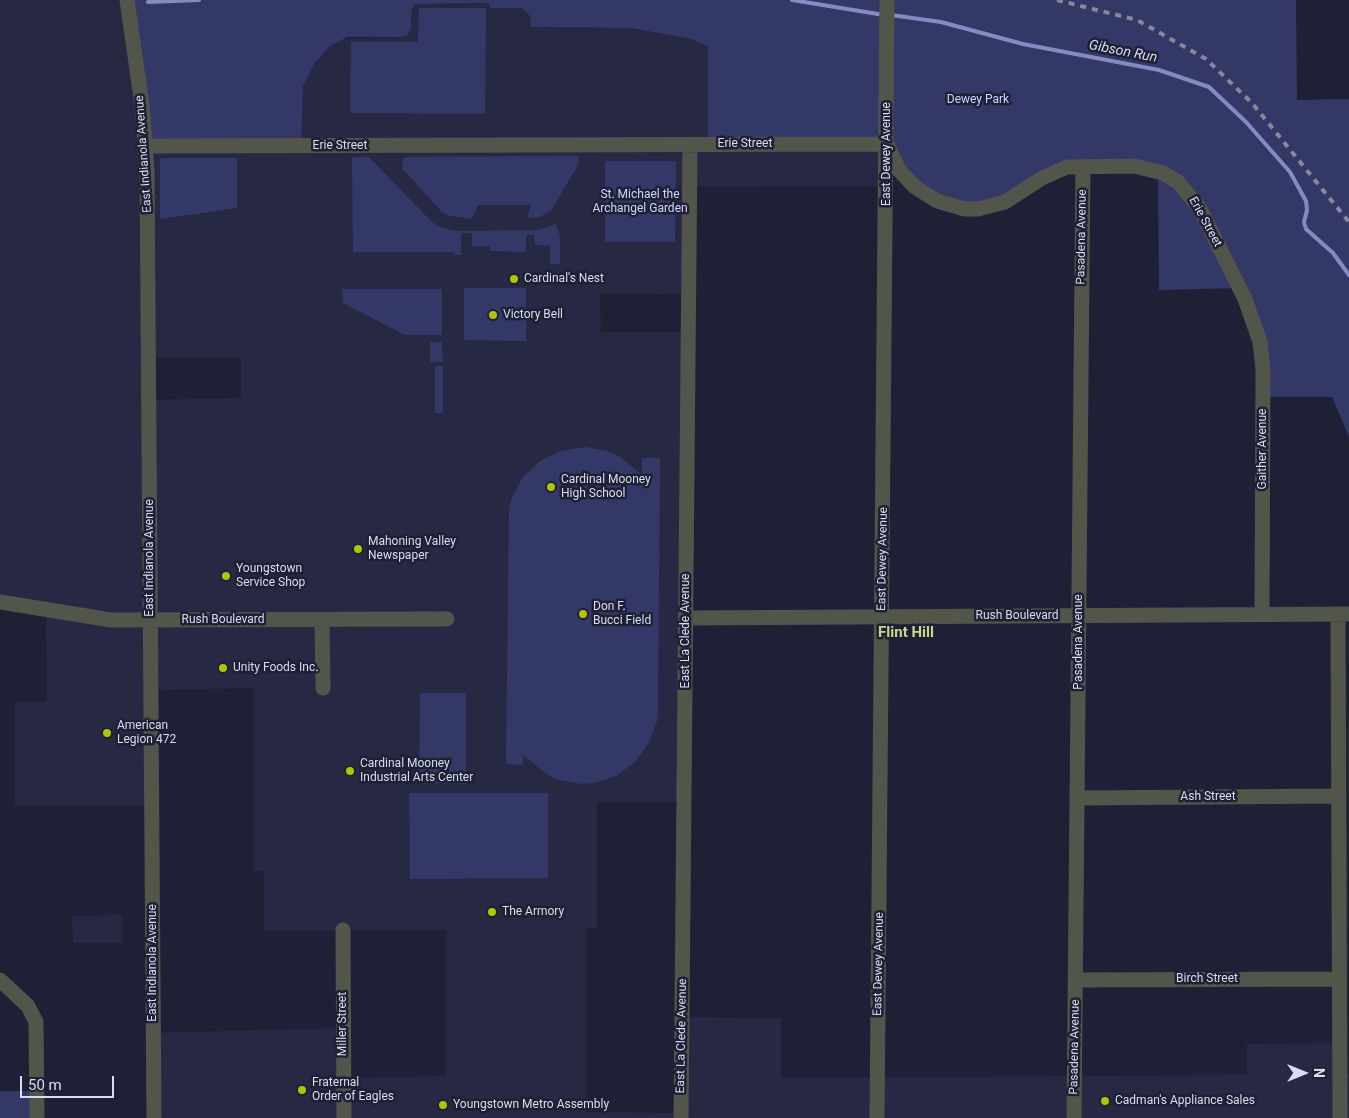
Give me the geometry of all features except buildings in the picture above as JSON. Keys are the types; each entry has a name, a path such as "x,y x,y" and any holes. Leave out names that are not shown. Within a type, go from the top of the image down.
{"street":[{"name":"East Indianola Avenue","path":"127,0 145,146 154,1118"},
{"name":"East Dewey Avenue","path":"877,1118 888,0"},
{"name":"East La Clede Avenue","path":"681,1118 690,144"},
{"name":"Erie Street","path":"145,146 887,144 899,170 915,187 937,201 965,209 978,209 1005,202 1051,173 1067,168 1083,166 1148,168 1163,173 1178,182 1199,207 1240,288"},
{"name":"Pasadena Avenue","path":"1074,1118 1083,166"},
{"name":"Gaither Avenue","path":"1240,288 1255,323 1263,358 1262,613"},
{"name":"Rush Boulevard","path":"0,602 111,620 447,619"},
{"name":"Rush Boulevard","path":"686,618 1343,614"},
{"path":"1340,1118 1339,796 1343,614"},
{"path":"322,620 323,688"},
{"name":"Ash Street","path":"1077,798 1339,796"},
{"name":"Miller Street","path":"343,930 344,1118"},
{"name":"Birch Street","path":"1075,980 1339,979"},
{"path":"0,980 28,1006 36,1022 37,1118"}],"shaded area":[{"path":"0,0 127,0 302,99 303,86 314,64 330,46 341,39 401,37 411,29 411,11 415,4 489,3 490,8 521,8 530,16 532,27 631,28 691,39 708,46 887,144 887,186 689,187 688,294 600,293 601,332 688,332 684,802 597,802 597,928 586,929 586,1112 681,1113 682,1017 781,1018 781,1078 1247,1075 1247,1044 1340,1043 1340,1074 1349,1074 1349,1118 154,1118 153,1033 343,1028 344,1078 446,1076 446,930 264,931 264,871 254,871 254,688 151,690 152,805 15,805 15,702 47,701 46,609 0,602","holes":["148,358 241,358 241,398 149,400"]},
{"path":"122,915 123,943 73,943 72,916"}],"green space":[{"name":"Dewey Park","path":"127,0 1296,0 1297,100 1349,99 1349,437 1332,397 1263,397 1263,370 1240,288 1159,290 1158,172 1083,167 978,209 915,187 887,144 708,145 708,46 691,39 631,28 531,27 530,16 521,8 490,8 489,3 415,4 411,11 411,29 407,35 402,37 347,37 330,46 314,64 303,86 301,146 145,146"},
{"path":"419,8 486,8 485,114 350,113 351,42 418,42"},
{"path":"579,156 579,163 552,209 540,217 533,218 527,218 531,205 478,205 472,219 450,216 442,212 402,168 403,159 406,157"},
{"path":"352,157 369,157 432,222 442,228 458,231 539,230 556,224 560,236 560,264 550,264 550,246 535,245 534,235 526,235 526,252 490,251 490,246 472,246 472,233 461,233 461,255 455,255 454,252 353,252"},
{"path":"160,158 237,158 237,208 160,219"},
{"name":"St. Michael the Archangel Garden","path":"605,161 676,161 675,242 605,242"},
{"path":"464,288 526,288 526,341 464,340"},
{"path":"342,289 442,289 442,335 405,335 343,303"},
{"path":"430,342 442,342 443,362 430,362"},
{"path":"435,366 443,366 443,413 435,413"},
{"path":"585,447 608,451 619,456 642,475 642,458 660,458 658,709 657,721 649,743 635,762 616,776 593,783 582,784 559,780 548,775 523,755 523,765 506,764 509,509 512,498 523,477 540,461 561,451"},
{"path":"420,693 466,693 466,784 419,783"},
{"path":"409,793 548,793 548,878 410,879"},
{"path":"0,1091 30,1091 30,1118 0,1118"}],"waterway":[{"name":"Gibson Run","path":"148,2 199,0"},
{"name":"Gibson Run","path":"792,0 884,15"},
{"name":"Gibson Run","path":"891,15 941,22 1023,44 1159,70 1209,87 1246,122 1290,172 1306,201 1307,210 1304,222 1306,229 1333,253 1349,275"}],"railway":[{"path":"1057,0 1137,20 1206,59 1252,103 1349,222"}],"place":[{"name":"Cardinal's Nest","path":"514,279"},
{"name":"Victory Bell","path":"493,315"},
{"name":"Cardinal Mooney High School","path":"551,487"},
{"name":"Mahoning Valley Newspaper","path":"358,549"},
{"name":"Youngstown Service Shop","path":"226,576"},
{"name":"Don F. Bucci Field","path":"583,614"},
{"name":"Unity Foods Inc.","path":"223,668"},
{"name":"American Legion 472","path":"107,733"},
{"name":"Cardinal Mooney Industrial Arts Center","path":"350,771"},
{"name":"The Armory","path":"492,912"},
{"name":"Fraternal Order of Eagles","path":"302,1090"},
{"name":"Cadman's Appliance Sales","path":"1105,1101"},
{"name":"Youngstown Metro Assembly","path":"443,1105"}],"district":[{"name":"Flint Hill","path":"906,633"}]}
